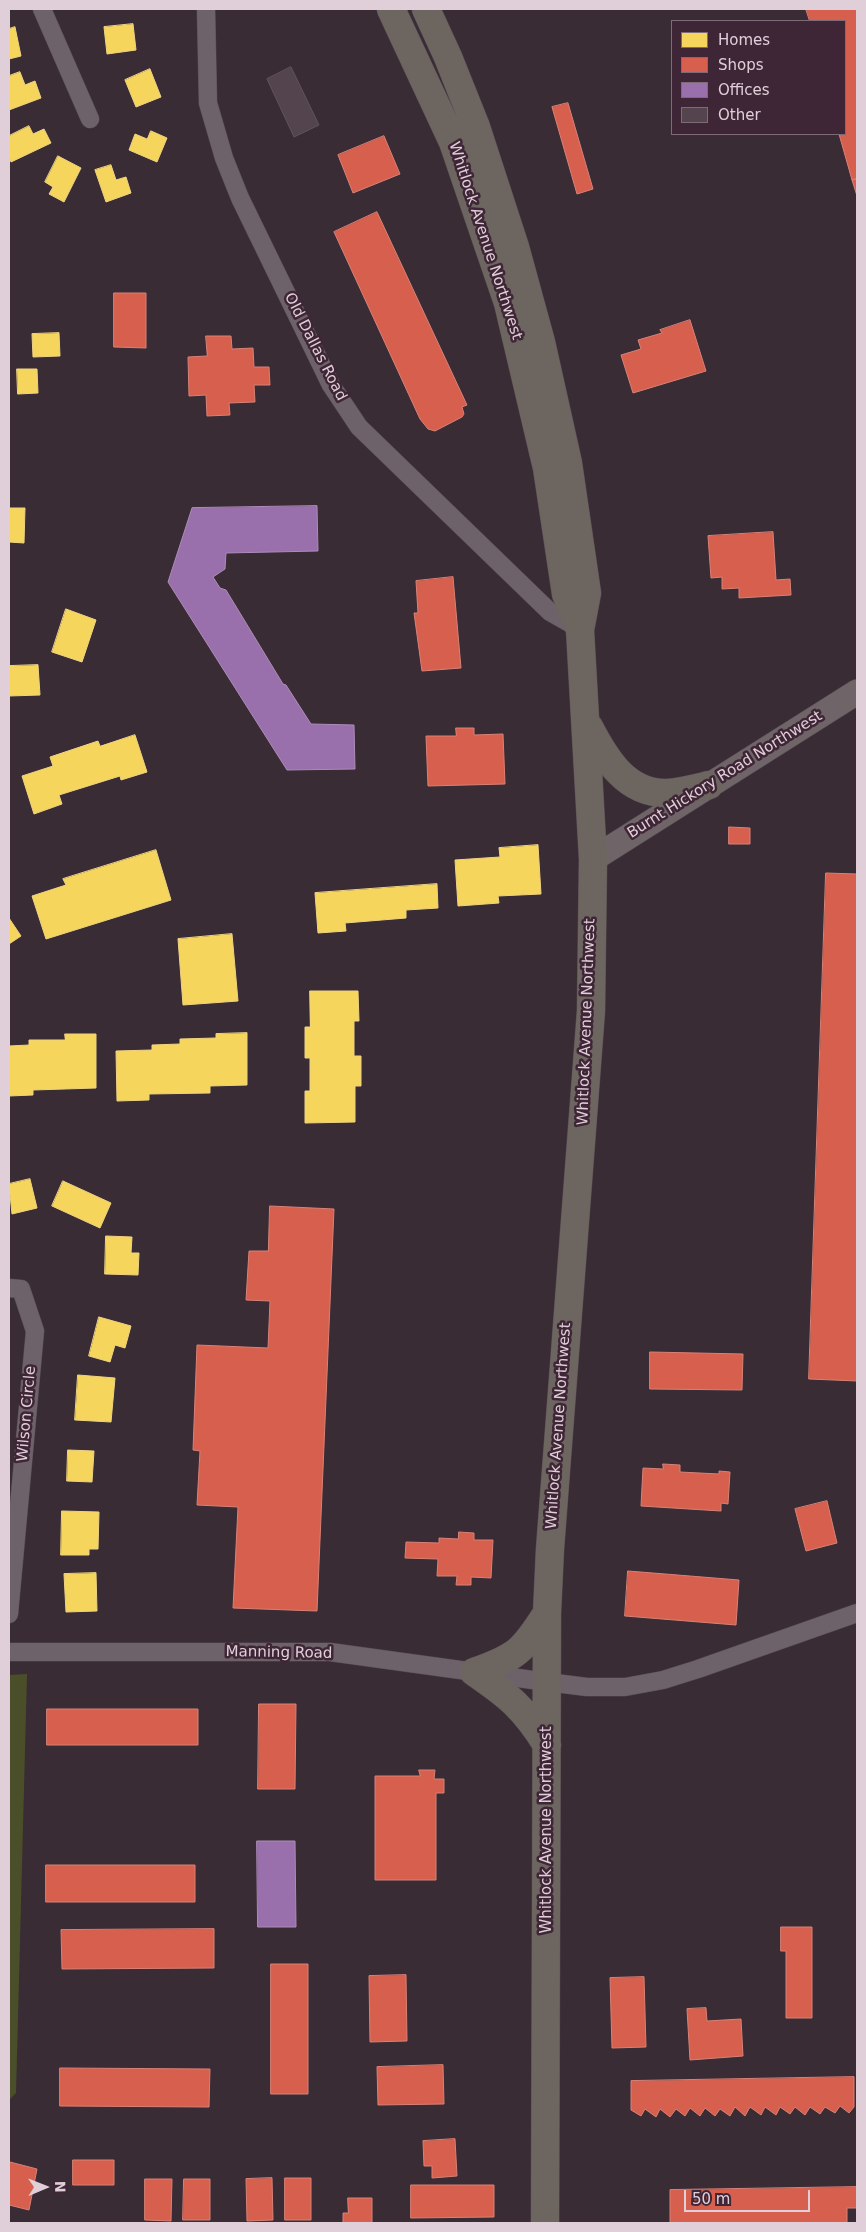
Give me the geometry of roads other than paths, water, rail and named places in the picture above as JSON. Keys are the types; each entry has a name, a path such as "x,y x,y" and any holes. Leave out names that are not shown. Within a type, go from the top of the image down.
{"highway":[{"name":"Whitlock Avenue Northwest","path":"391,9 453,142 508,303 547,468 566,594 580,630"},
{"name":"Whitlock Avenue Northwest","path":"426,9 470,110 515,247 541,342 568,463 587,593 580,630 593,859 588,1065 562,1381 547,1613 545,2223"},
{"path":"586,721 602,751 618,773 641,788 666,793 709,786"},
{"path":"474,1672 506,1661 522,1649 547,1613"},
{"path":"474,1672 498,1689 526,1713 547,1745"}],"street":[{"path":"42,9 90,119"},
{"name":"Old Dallas Road","path":"206,9 208,103 224,158 240,198 331,385 359,427 550,612 580,630"},
{"name":"Burnt Hickory Road Northwest","path":"593,859 857,692"},
{"name":"Wilson Circle","path":"9,1288 21,1289 35,1331 9,1614"},
{"name":"Manning Road","path":"9,1652 322,1652 384,1658 547,1682 606,1688 626,1687 663,1680 857,1613"}]}
